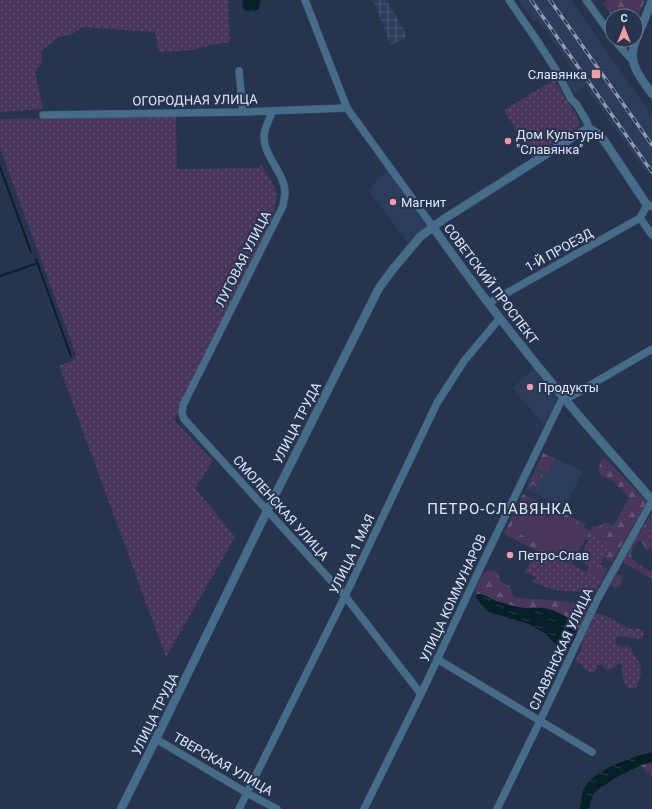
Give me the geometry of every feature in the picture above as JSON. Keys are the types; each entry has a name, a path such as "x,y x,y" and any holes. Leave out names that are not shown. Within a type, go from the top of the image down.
{"street":[{"name":"СОВЕТСКИЙ ПРОСПЕКТ","path":"305,0 347,108 500,318 564,398 652,501"},
{"path":"509,0 556,70 571,99 577,105 589,128 603,139 649,206 640,218 652,235"},
{"path":"586,0 604,25"},
{"path":"644,20 652,1"},
{"path":"621,48 633,61"},
{"path":"634,48 634,66 652,94"},
{"path":"239,71 243,112"},
{"name":"ОГОРОДНАЯ УЛИЦА","path":"43,114 243,112 347,108"},
{"name":"ЛУГОВАЯ УЛИЦА","path":"182,413 183,405 283,206 285,192 282,180 266,146 264,135 272,111"},
{"name":"УЛИЦА ТРУДА","path":"121,809 267,511 379,288 420,237 433,227 589,128"},
{"name":"1-Й ПРОЕЗД","path":"489,303 640,218"},
{"name":"УЛИЦА 1 МАЯ","path":"239,809 345,596 437,403 464,361 500,318"},
{"path":"564,398 652,349"},
{"name":"УЛИЦА КОММУНАРОВ","path":"364,809 564,398"},
{"name":"СМОЛЕНСКАЯ УЛИЦА","path":"182,413 184,419 345,596 421,694"},
{"name":"СЛАВЯНСКАЯ УЛИЦА","path":"497,809 597,600 652,501"},
{"path":"437,660 592,752"},
{"name":"ТВЕРСКАЯ УЛИЦА","path":"156,740 277,809"}],"shaded area":[{"path":"373,0 386,0 405,32 405,38 391,45"},
{"path":"519,0 571,0 652,116 652,176 650,173 647,174 585,86 575,94 567,82 576,74 537,19 534,21"},
{"path":"388,169 429,224 408,243 368,190"},
{"path":"534,369 558,396 544,425 512,388"},
{"path":"543,453 583,471 565,508 526,489"}],"green space":[{"path":"0,0 228,0 230,42 201,47 195,50 159,52 155,32 82,27 72,34 59,37 41,51 42,63 35,72 43,109 0,112"},
{"path":"607,0 645,0 642,8 606,8 603,3"},
{"path":"554,80 578,118 579,125 577,128 533,157 504,110"},
{"path":"176,117 177,169 256,168 262,165 274,186 277,196 272,220 174,420 213,461 195,488 235,537 166,657 59,366 72,361 76,355 0,148 0,119"},
{"path":"543,453 555,458 548,473 536,468"},
{"path":"605,458 647,502 612,562 604,558 611,544 592,534 588,541 586,539 592,526 598,527 605,522 613,526 629,498 613,481 601,475 598,469 602,459"},
{"path":"535,471 543,475 537,487 532,484 529,491 526,489"},
{"path":"523,494 586,524 584,527 526,499 510,529 564,557 565,561 539,547 537,551 504,534"},
{"path":"526,499 590,530 572,564 565,561 564,557 510,529"},
{"path":"652,514 652,548 649,550 646,549 641,541 639,541 631,552 631,556 633,560 652,572 652,579 624,563 623,559"},
{"path":"592,534 611,544 597,570 578,560"},
{"path":"538,547 602,580 596,593 553,590 533,582 536,577 525,572"},
{"path":"600,565 608,569 602,580 586,571 589,566 597,570"},
{"path":"489,570 497,572 502,582 509,585 515,597 589,605 577,634 577,626 570,618 554,611 541,608 518,608 481,594 477,594 475,589 483,574"},
{"path":"619,574 623,579 616,588 611,584 616,575"},
{"path":"595,614 602,614 630,629 634,630 637,628 643,631 644,634 641,639 618,636 615,640 617,645 623,647 626,645 631,647 633,654 639,662 641,673 636,688 628,688 626,686 623,677 622,665 620,663 614,668 607,670 602,665 599,665 594,672 591,673 583,668 583,665 575,662 582,646 582,639"},
{"path":"652,762 652,776 641,765"}],"water":[{"path":"243,0 260,0 259,9 255,11 244,10 242,5"},
{"path":"477,594 518,607 545,608 556,611 577,626 575,637 569,647 558,645 546,634 529,624 489,612 483,607 476,597"},
{"path":"652,752 652,762 641,765 615,778 595,792 590,804 590,809 580,809 583,791 591,779 616,764"}],"waterway":[{"path":"0,167 31,252"},
{"path":"36,259 71,356"},
{"path":"0,276 38,263"}],"railway":[{"path":"531,0 652,172"},
{"path":"550,0 652,145"}],"place":[{"name":"Славянка","path":"596,74"},
{"name":"Дом Культуры \"Славянка\"","path":"508,141"},
{"name":"Магнит","path":"393,202"},
{"name":"Продукты","path":"530,387"},
{"name":"Петро-Слав","path":"510,555"}],"district":[{"name":"ПЕТРО-СЛАВЯНКА","path":"500,509"}]}
